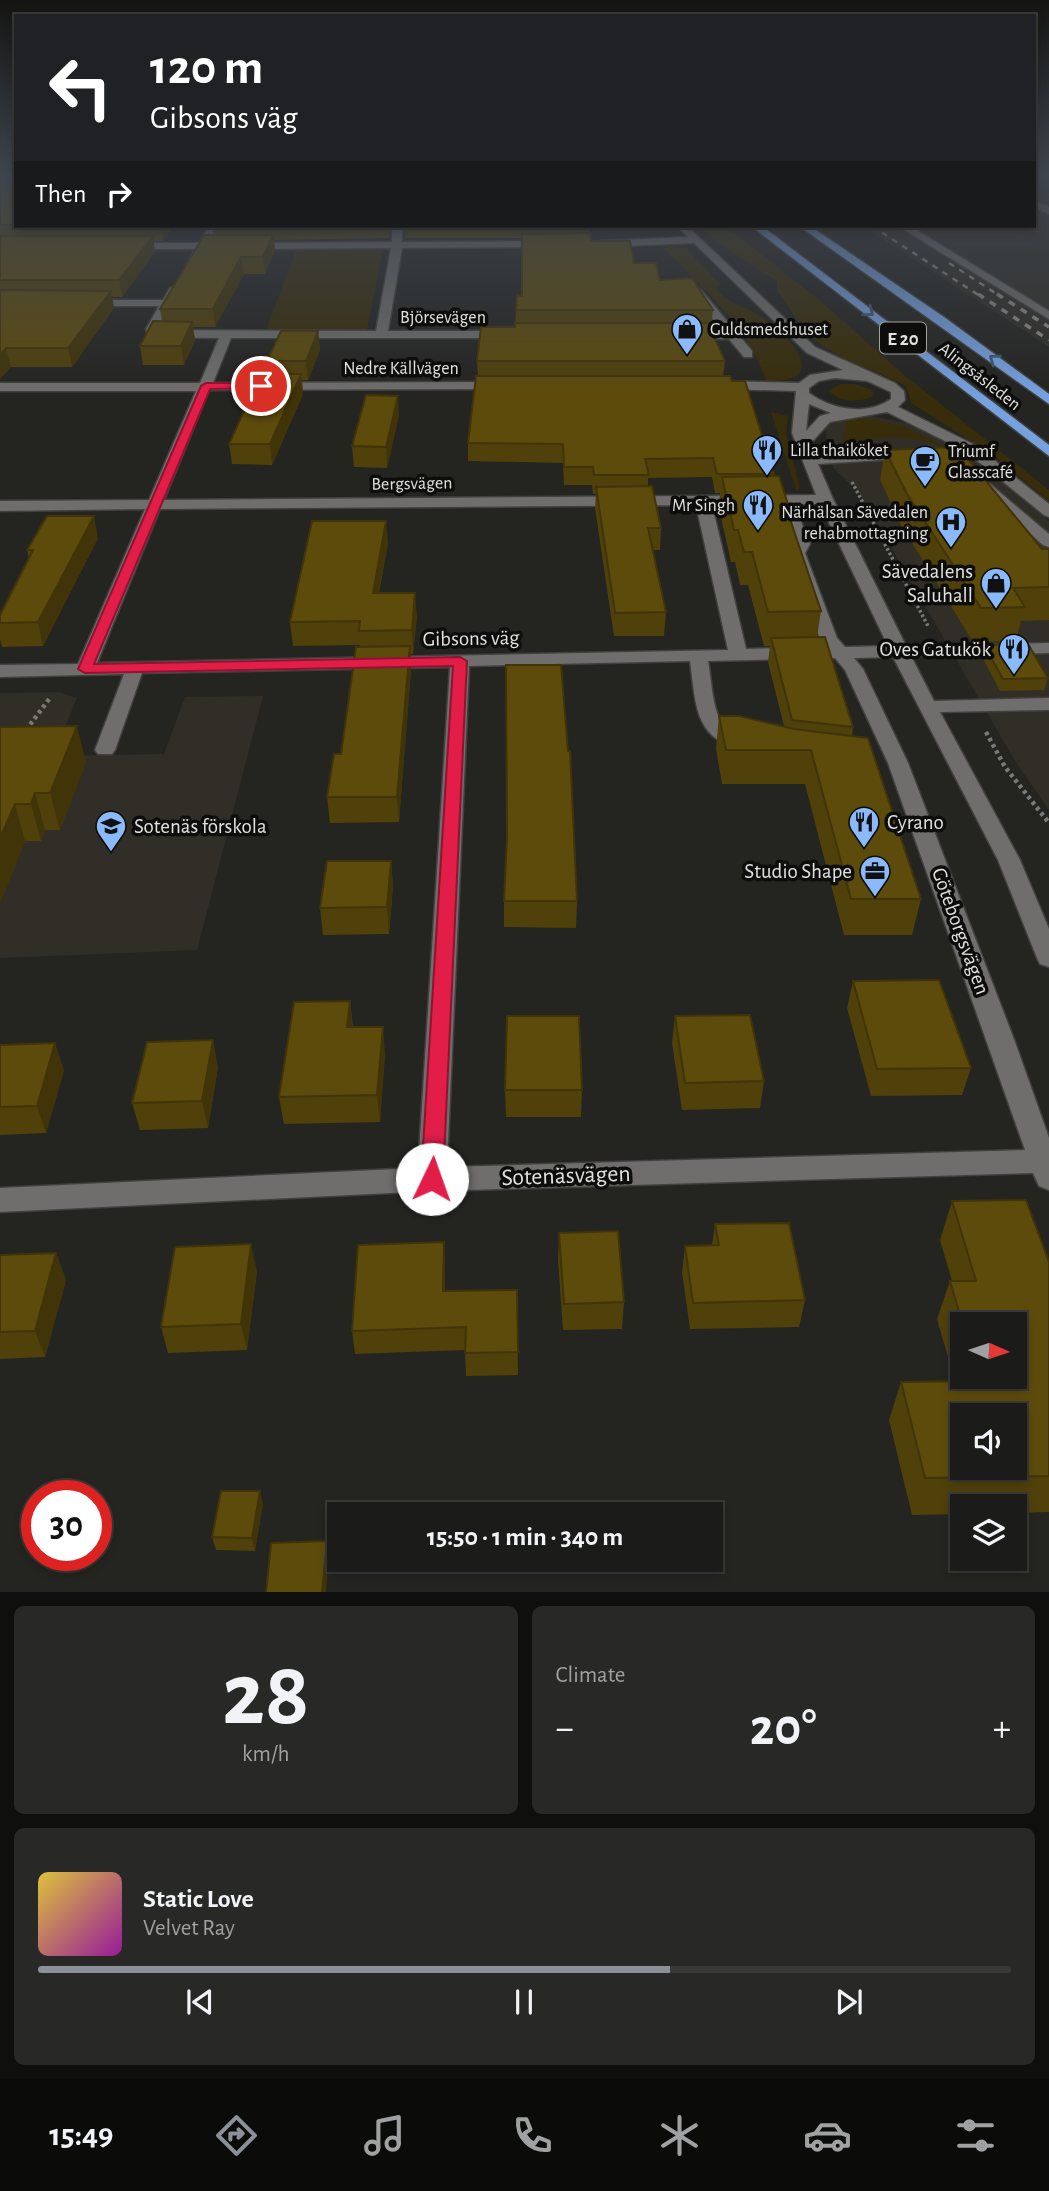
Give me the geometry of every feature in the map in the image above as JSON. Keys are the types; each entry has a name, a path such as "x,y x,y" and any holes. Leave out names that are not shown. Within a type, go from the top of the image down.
{"highway":[{"name":"Alingsåsleden","path":"785,248 1049,452"},
{"name":"E 20","path":"836,248 1049,400"}],"street":[{"path":"188,269 202,248"},
{"path":"381,335 396,248"},
{"path":"706,248 811,350 865,376 885,382 897,391 898,400 888,407 854,411 825,419 804,442"},
{"path":"939,248 1049,316"},
{"path":"69,303 166,303 181,280"},
{"path":"697,292 748,354"},
{"name":"Björsevägen","path":"166,303 152,329 153,334 519,335"},
{"path":"85,669 226,335"},
{"path":"672,336 733,335"},
{"path":"811,350 799,433 825,499 926,707 1009,860 1049,958"},
{"path":"705,385 805,387 835,374 865,376"},
{"name":"Nedre Källvägen","path":"0,387 511,386"},
{"path":"805,387 818,404 854,411"},
{"path":"888,407 970,448 1049,512"},
{"path":"811,460 925,454"},
{"path":"976,480 1049,542"},
{"name":"Göteborgsvägen","path":"785,499 802,544 797,553 802,570 829,639 854,669 887,763 1002,1042 1047,1167"},
{"name":"Bergsvägen","path":"0,506 825,499"},
{"path":"703,500 739,656"},
{"name":"Gibsons väg","path":"0,671 1049,648"},
{"path":"698,657 711,724 724,737 768,750"},
{"path":"432,1179 460,661"},
{"path":"105,751 135,668"},
{"path":"926,707 1049,704"},
{"name":"Sotenäsvägen","path":"0,1200 432,1179 1047,1167"}],"path":[{"path":"841,459 941,651"},
{"path":"24,732 45,702 52,697"},
{"path":"971,705 1005,767 1049,822"}],"shaded area":[{"path":"663,248 686,248 720,284 716,289 721,294 762,317 784,336 800,357 802,367 798,375 786,380 766,381 748,343 708,293"},
{"path":"726,248 754,248 816,297 903,374 1049,490 1049,501 990,453 911,403 906,386 846,360 823,346 806,331 777,292 777,281"},
{"path":"896,248 1049,248 1049,347"},
{"path":"383,249 367,330 266,330 296,250"},
{"path":"841,384 855,384 872,390 873,396 856,401 838,397 829,390"},
{"path":"771,412 788,416 786,433 800,488 796,490"},
{"path":"861,414 917,425 953,442 1049,521 1049,810 1015,761 859,492 833,468 824,425 839,417"},
{"path":"858,417 903,426 953,450 911,439 884,437 842,444 846,424 842,420"},
{"name":"Sotenäs förskola","path":"60,692 77,698 53,756 164,754 185,697 263,696 197,950 0,958 0,693"}],"building":[{"path":"0,248 144,248 119,280 0,280"},
{"path":"196,248 267,248 263,257 241,257 213,309 160,309"},
{"path":"522,248 631,248 634,263 656,263 660,280 692,278 713,310 516,310 517,295 522,296"},
{"path":"0,290 111,291 68,348 6,348 0,355"},
{"path":"153,321 192,322 181,346 140,346"},
{"path":"515,323 708,323 725,361 477,361 481,327 515,327"},
{"path":"281,331 318,331 306,361 267,361"},
{"path":"261,374 301,374 270,444 229,444"},
{"path":"476,376 730,376 732,381 745,381 774,474 717,474 713,458 645,459 649,475 594,475 593,467 564,467 563,444 468,443"},
{"path":"366,395 398,396 386,447 352,446"},
{"path":"958,447 1042,549 1049,549 1049,587 1013,588 1025,607 981,608 907,494 885,450"},
{"path":"779,476 792,517 791,522 821,611 768,612 752,552 744,552 738,530 734,530 722,477"},
{"path":"652,486 661,528 648,528 666,612 615,613 596,487"},
{"path":"47,516 94,516 38,622 0,623 0,615 33,550 27,550"},
{"path":"312,521 386,521 373,593 415,593 412,630 359,631 360,621 290,622"},
{"path":"825,637 853,727 792,720 771,638"},
{"path":"1028,644 1048,678 1003,679 984,645"},
{"path":"410,646 397,797 327,797 334,754 341,754 356,647"},
{"path":"506,665 561,665 570,751 577,901 504,901 507,836"},
{"path":"719,716 739,716 794,729 868,738 921,899 851,899 811,750 726,750"},
{"path":"77,726 50,793 35,793 31,804 15,804 0,838 0,727"},
{"path":"327,861 391,861 387,907 320,908"},
{"path":"939,980 971,1068 877,1069 853,981"},
{"path":"350,1001 347,1027 383,1027 377,1095 279,1097 294,1002"},
{"path":"750,1015 764,1081 685,1083 675,1016"},
{"path":"507,1016 579,1016 582,1090 505,1090"},
{"path":"213,1040 202,1101 132,1103 147,1042"},
{"path":"55,1043 37,1106 0,1107 0,1045"},
{"path":"1026,1200 1049,1262 1049,1476 1027,1476 1027,1403 950,1403 950,1478 925,1478 901,1382 950,1381 950,1390 1027,1390 1027,1312 959,1312 950,1281 976,1281 952,1201"},
{"path":"789,1223 805,1300 693,1303 685,1246 719,1245 715,1224"},
{"path":"618,1231 624,1302 564,1304 559,1233"},
{"path":"444,1242 443,1291 517,1290 518,1352 465,1353 466,1327 352,1331 358,1245"},
{"path":"251,1244 241,1324 161,1327 175,1247"},
{"path":"56,1253 35,1331 0,1332 0,1255"},
{"path":"221,1491 260,1491 252,1538 212,1537"},
{"path":"327,1541 322,1592 266,1592 271,1543"}],"railway":[{"path":"906,248 980,296"},
{"path":"949,263 1000,296"},
{"path":"978,294 1049,340"},
{"path":"997,294 1049,327"}],"place":[{"name":"Guldsmedshuset","path":"687,356"},
{"name":"Lilla thaiköket","path":"767,477"},
{"name":"Triumf Glasscafé","path":"925,488"},
{"name":"Mr Singh","path":"758,532"},
{"name":"Närhälsan Sävedalen rehabmottagning","path":"951,549"},
{"name":"Sävedalens Saluhall","path":"996,610"},
{"name":"Oves Gatukök","path":"1014,676"},
{"name":"Cyrano","path":"864,849"},
{"name":"Sotenäs förskola","path":"111,853"},
{"name":"Studio Shape","path":"875,898"}],"route":[{"path":"261,386 206,386 85,669 460,661 432,1179"}]}
